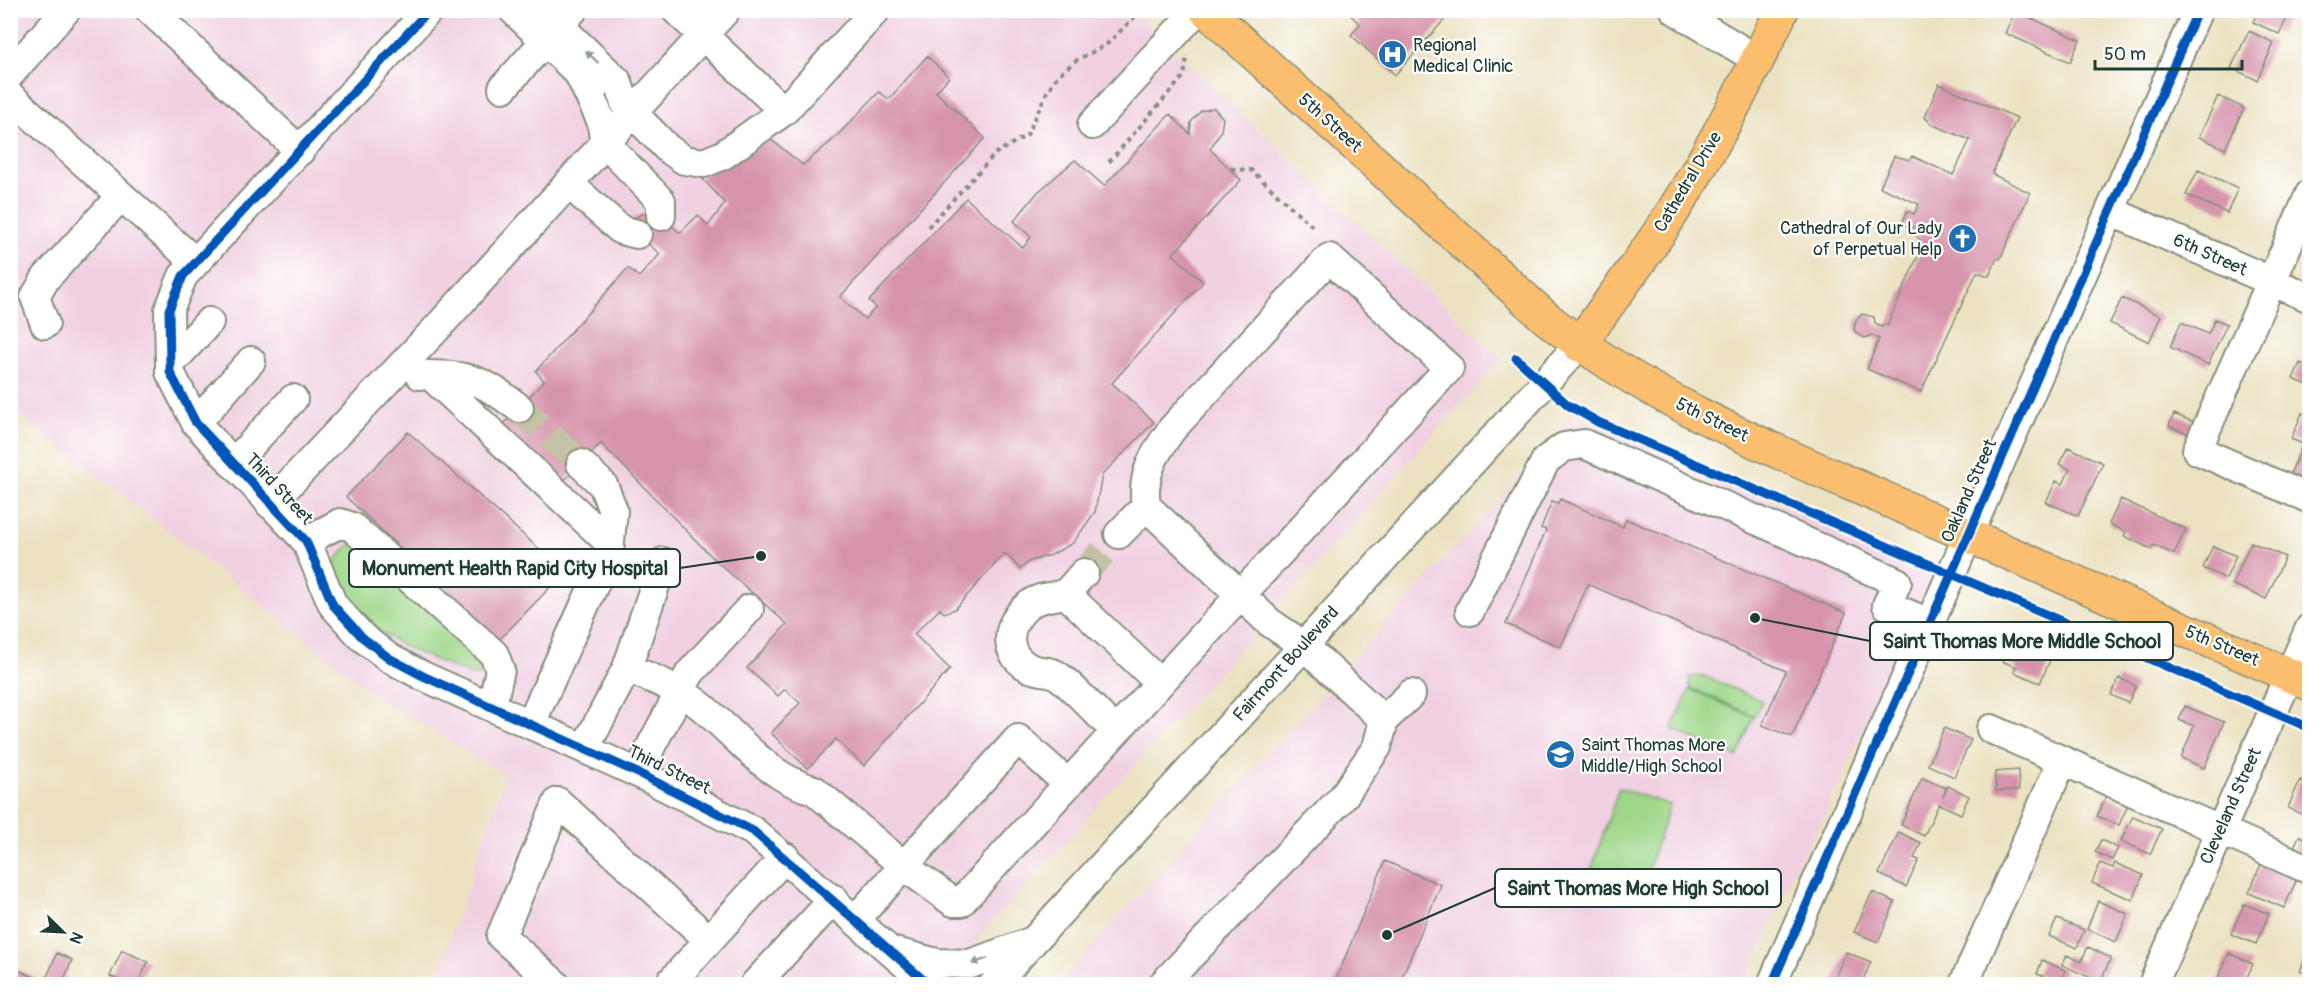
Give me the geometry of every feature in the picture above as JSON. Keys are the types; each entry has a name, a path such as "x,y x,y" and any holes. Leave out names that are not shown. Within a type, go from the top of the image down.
{"main road":[{"name":"5th Street","path":"1206,10 1506,283 1579,345 1721,427 2299,679"},
{"name":"Cathedral Drive","path":"1579,345 1662,229 1709,150 1758,60 1782,10"}],"street":[{"path":"10,74 66,10"},
{"path":"150,10 300,151"},
{"name":"Third Street","path":"429,10 346,118 300,151 183,276 169,310 170,372 196,423 306,541 333,605 362,637 389,658 423,676 492,705 640,774 753,831 834,899 928,984"},
{"path":"513,10 555,23 617,81 630,109 667,148 684,160 704,163 746,141 784,111 876,10"},
{"path":"676,10 784,111"},
{"path":"270,504 569,184 605,143 630,109 726,10"},
{"path":"1092,125 1197,10"},
{"path":"1675,10 1758,60"},
{"name":"Oakland Street","path":"1772,984 2198,10"},
{"path":"555,23 601,120 605,143 661,201 661,216"},
{"path":"503,88 555,23"},
{"path":"580,76 602,95 630,109"},
{"path":"10,96 195,262"},
{"path":"569,184 621,230 637,234"},
{"path":"2310,194 2197,450 2310,499"},
{"path":"45,324 34,297 46,278 122,196"},
{"name":"6th Street","path":"2110,211 2310,298"},
{"path":"627,668 680,691 780,777 797,786 814,790 904,866 953,902 961,902 1240,593 1449,368 1329,258 1172,429 1155,453 1143,487 1146,506 1240,593 1271,623 1303,645 1384,720"},
{"path":"170,364 209,322"},
{"name":"Fairmont Boulevard","path":"994,984 1579,345"},
{"path":"196,423 252,361"},
{"path":"383,384 430,375 457,374 490,385 519,408"},
{"path":"430,375 610,543"},
{"path":"232,464 293,399"},
{"path":"1470,611 1546,460 1564,447 1584,444 1897,582 1887,605 1929,623"},
{"path":"531,723 609,552 613,510 603,485 581,464"},
{"path":"1119,534 1146,506"},
{"path":"306,541 340,523 352,527 494,654 500,670 492,705"},
{"path":"585,748 627,668 663,562"},
{"path":"1115,731 1055,674 1030,669 1018,660 1010,648 1010,632 1018,616 1031,603 1074,583 1160,683"},
{"path":"640,774 690,673 749,609"},
{"name":"Cleveland Street","path":"2153,984 2220,831 2299,679 2310,628"},
{"path":"1163,984 1343,798 1377,747 1384,720 1411,694"},
{"path":"1991,729 2310,870"},
{"path":"856,919 1018,739 1067,783"},
{"path":"1964,984 2062,761"},
{"path":"555,984 501,936 558,801 709,940"},
{"path":"673,983 785,857"},
{"path":"755,984 834,899"},
{"path":"892,952 937,963 970,964 1034,941"}],"path":[{"path":"928,227 996,153 1028,135 1047,92 1058,75 1077,60 1106,45 1142,10"},
{"path":"1109,162 1184,76 1188,49"},
{"path":"1231,170 1251,170 1314,228"}],"shaded area":[{"path":"11,10 1132,11 1501,359 937,984 444,984 438,976 505,774 385,702 11,407"},
{"name":"Saint Thomas More Middle/High School","path":"1576,415 1933,571 1824,817 1798,862 1744,984 1058,984"}],"green space":[{"path":"354,540 487,664 484,673 477,677 429,658 390,638 373,625 358,609 345,589 333,563"},
{"path":"1704,676 1762,701 1755,716 1690,688 1689,677"},
{"path":"1690,689 1754,717 1737,757 1672,729"},
{"path":"1619,788 1670,805 1640,893 1589,876"}],"building":[{"name":"Regional Medical Clinic","path":"1345,10 1453,10 1395,75 1351,35 1360,24"},
{"path":"2258,10 2291,10 2279,34 2253,22"},
{"path":"2015,11 2080,40 2070,62 2005,33"},
{"path":"2249,31 2274,43 2257,80 2231,68"},
{"path":"927,56 949,77 936,92 985,138 840,297 865,319 876,307 869,301 966,198 1023,248 1031,237 1014,221 1038,192 1075,160 1104,186 1170,114 1190,134 1191,122 1201,111 1214,108 1223,118 1221,131 1210,149 1241,180 1173,254 1203,282 1112,383 1154,422 1102,475 1095,512 1073,543 1051,555 1030,561 1020,569 1005,553 955,609 944,613 940,609 914,634 950,669 864,766 836,739 808,769 771,733 800,703 785,689 778,696 747,668 787,624 713,558 601,443 560,485 501,427 544,381 536,371 628,268 639,277 660,254 624,223 652,209 680,233 698,215 708,226 725,203 701,177 770,139 803,165 834,139 879,92 889,99"},
{"name":"Cathedral of Our Lady of Perpetual Help","path":"1939,84 2017,118 1992,174 2030,193 2000,259 1997,258 1989,276 1977,272 1921,392 1867,369 1879,339 1872,335 1865,338 1857,334 1854,329 1856,320 1862,314 1874,317 1875,324 1882,327 1883,324 1887,326 1922,247 1919,246 1921,240 1910,231 1914,226 1911,228 1902,224 1907,211 1914,214 1919,204 1880,187 1894,156 1910,160 1912,156 1953,175 1970,140 1931,124 1925,117"},
{"path":"2218,96 2244,108 2225,149 2199,137"},
{"path":"2198,170 2238,188 2227,213 2186,195"},
{"path":"2122,298 2161,316 2149,342 2110,323"},
{"path":"2215,319 2227,324 2208,365 2170,347 2181,322 2208,334"},
{"path":"2300,363 2310,367 2310,386 2293,379"},
{"path":"2302,413 2310,416 2310,491 2287,481 2303,444 2291,439"},
{"path":"2174,414 2196,423 2191,435 2169,426"},
{"path":"408,432 565,572 499,640 346,497"},
{"path":"2068,447 2103,463 2078,516 2046,502 2056,481 2063,484 2070,469 2059,464"},
{"path":"1560,499 1623,527 1626,519 1846,613 1792,737 1762,725 1786,671 1588,584 1561,647 1506,624 1546,530 1541,528 1552,501 1558,503"},
{"path":"2121,499 2186,529 2174,554 2153,545 2151,549 2124,536 2126,532 2109,524"},
{"path":"2251,542 2285,557 2266,599 2232,584"},
{"path":"2213,546 2236,556 2226,579 2203,568"},
{"path":"2013,634 2054,651 2040,683 2014,672 2016,667 2002,661"},
{"path":"2119,678 2136,686 2128,703 2111,695"},
{"path":"2185,706 2224,722 2204,768 2181,758 2194,726 2179,720"},
{"path":"1944,728 1971,740 1954,777 1928,765"},
{"path":"2018,770 2019,790 1996,791 1995,772"},
{"path":"1922,778 1946,788 1943,797 1948,786 1969,796 1961,814 1939,804 1924,836 1901,825"},
{"path":"2300,780 2308,784 2310,780 2310,818 2288,808"},
{"path":"2106,796 2128,805 2119,825 2097,816"},
{"path":"2133,816 2162,829 2150,854 2121,841"},
{"path":"1899,832 1921,843 1914,858 1919,860 1906,887 1879,874"},
{"path":"2299,836 2310,840 2310,862 2291,854"},
{"path":"2101,840 2118,848 2112,860 2095,852"},
{"path":"1385,861 1441,885 1399,984 1334,984"},
{"path":"2100,863 2113,868 2115,863 2143,875 2133,900 2092,883"},
{"path":"2261,864 2297,879 2284,908 2249,893"},
{"path":"1872,892 1895,902 1878,942 1854,932"},
{"path":"2098,901 2128,914 2116,942 2087,929"},
{"path":"2244,904 2269,914 2256,944 2231,934"},
{"path":"2057,919 2084,930 2077,948 2049,936"},
{"path":"2088,947 2111,958 2100,982 2062,965 2067,955 2081,962"},
{"path":"2310,949 2310,975 2300,971"},
{"path":"122,950 148,962 138,984 128,984 110,976"},
{"path":"1846,952 1871,962 1861,984 1832,984"},
{"path":"57,953 72,960 62,984 46,979"},
{"path":"2229,953 2253,964 2244,984 2216,984"},
{"path":"2042,960 2065,970 2060,982 2066,984 2040,984 2043,976 2037,974"},
{"path":"10,967 37,978 34,984 10,984"}],"tunnel":[{"path":"519,408 581,464"},
{"path":"1084,573 1119,534"}],"cycle path":[{"path":"429,10 183,276 169,310 170,372 196,423 306,541 333,605 362,637 389,658 423,676 640,774 753,831 928,984"},
{"path":"1772,984 2198,10"},
{"path":"1516,358 1568,405 1598,422 2310,728"}],"place":[{"name":"Regional Medical Clinic","path":"1392,55"},
{"name":"Cathedral of Our Lady of Perpetual Help","path":"1963,238"},
{"name":"Monument Health Rapid City Hospital","path":"761,556"},
{"name":"Saint Thomas More Middle School","path":"1755,618"},
{"name":"Saint Thomas More Middle/High School","path":"1560,755"},
{"name":"Saint Thomas More High School","path":"1387,935"}]}
